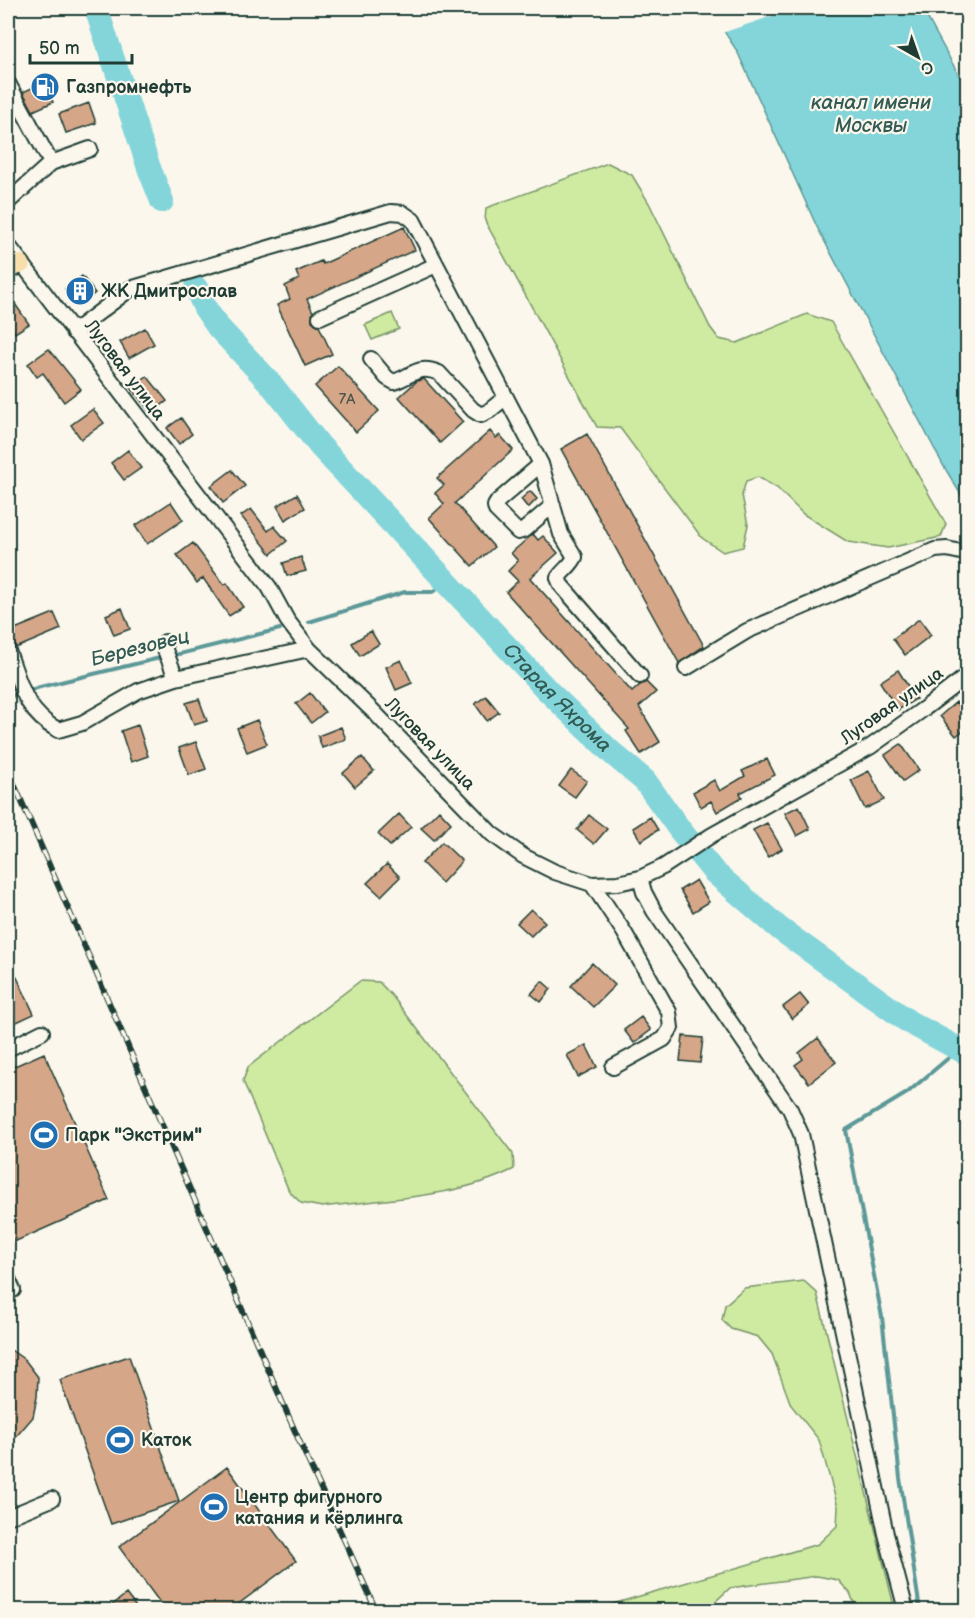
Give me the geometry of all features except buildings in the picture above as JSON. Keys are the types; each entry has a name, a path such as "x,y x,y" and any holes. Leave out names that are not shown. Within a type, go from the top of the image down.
{"street":[{"path":"8,83 51,163"},
{"path":"8,202 51,163 90,148"},
{"path":"73,332 130,289 391,212 403,213 413,220 541,464 561,534 575,557 572,564 558,578 561,585 640,676"},
{"name":"Луговая улица","path":"8,245 14,266 73,332 269,587 287,620 309,649 374,711 492,834 523,856 555,872 592,884 618,883 640,878 663,867 712,835 870,747 968,675"},
{"path":"320,316 436,265"},
{"path":"372,359 387,378 394,382 415,371 432,370 440,373 473,411 481,415 506,397"},
{"path":"541,464 498,501 495,506 496,510 513,530 518,532 524,530 553,505"},
{"path":"686,668 747,631 935,550 947,549 965,553 968,557"},
{"path":"8,651 23,693 46,723 58,730 82,723 138,691 176,678 309,649"},
{"path":"167,651 176,678"},
{"path":"640,878 654,911 790,1109 801,1134 884,1523 906,1611"},
{"path":"592,884 624,932 669,1012 671,1028 664,1039 613,1068"},
{"path":"8,1049 42,1032"},
{"path":"8,1279 12,1290 8,1292"},
{"path":"8,1517 52,1499"}],"green space":[{"path":"608,163 632,175 649,203 710,327 719,339 737,343 807,314 831,322 946,524 941,537 888,548 848,542 803,514 777,488 758,477 746,481 742,495 748,525 743,547 723,552 702,538 620,428 597,427 485,221 486,208"},
{"path":"392,313 399,329 372,340 365,325"},
{"path":"360,981 379,982 393,997 513,1154 514,1169 492,1179 445,1192 322,1207 301,1203 289,1191 243,1081 248,1067"},
{"path":"804,1281 817,1293 895,1610 857,1610 850,1593 838,1580 817,1576 730,1588 716,1601 713,1610 592,1610 818,1544 837,1526 838,1507 819,1440 791,1405 772,1354 758,1337 731,1329 722,1320 725,1305 744,1288"}],"water":[{"name":"канал имени Москвы","path":"709,8 922,8 967,90 967,505 943,465 817,227 737,51"}],"pier":[{"path":"734,8 796,8 722,33 711,16"}],"waterway":[{"name":"Старая Яхрома","path":"96,8 162,201"},
{"name":"Старая Яхрома","path":"196,288 205,308 218,327 271,384 320,446 547,690 612,753 645,781 714,872 780,929 909,1022 968,1054"},
{"name":"Березовец","path":"309,622 405,592 432,592 438,589 443,579"},
{"name":"Березовец","path":"171,656 280,629"},
{"name":"Березовец","path":"8,697 164,657"},
{"path":"920,1610 900,1478 882,1317 846,1130 907,1093 959,1049"}],"railway":[{"path":"8,770 301,1445 376,1610"}],"place":[{"name":"Газпромнефть","path":"45,87"},
{"name":"ЖК Дмитрослав","path":"80,291"},
{"name":"Парк \"Экстрим\"","path":"44,1135"},
{"name":"Каток","path":"120,1440"},
{"name":"Центр фигурного катания и кёрлинга","path":"214,1507"}]}
